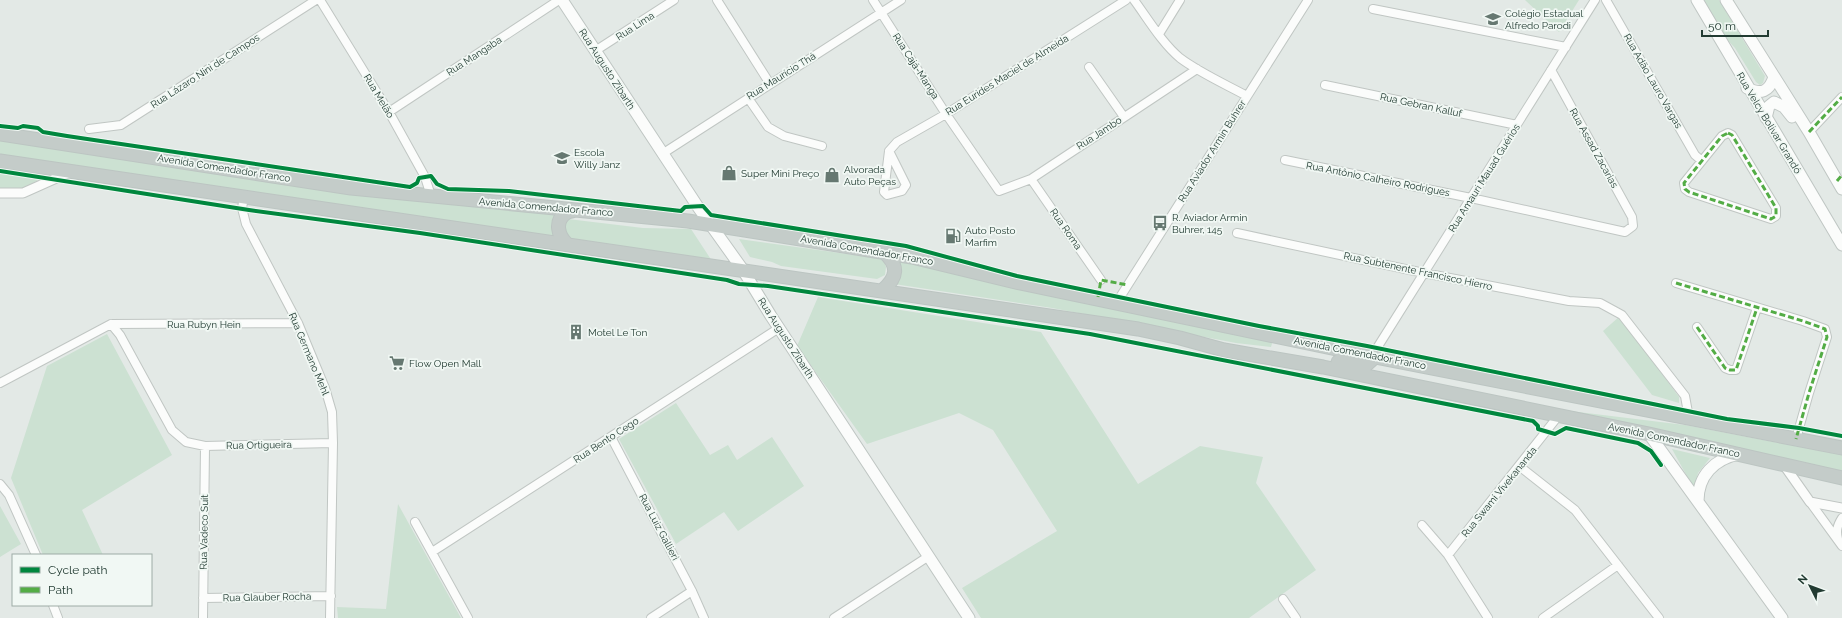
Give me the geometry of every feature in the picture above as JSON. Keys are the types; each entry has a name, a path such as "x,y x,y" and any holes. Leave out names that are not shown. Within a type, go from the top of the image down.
{"highway":[{"name":"Avenida Comendador Franco","path":"0,134 351,188 711,224 884,252 912,257 1020,283 1375,357 1842,448"},
{"name":"Avenida Comendador Franco","path":"0,161 1138,329 1180,338 1224,350 1323,367 1649,434 1842,478"},
{"path":"567,244 561,239 558,230 560,221 566,213 578,210"},
{"path":"882,290 892,281 895,274 895,267 892,260 884,252"},
{"path":"1323,367 1330,363 1341,362 1365,366 1375,357"}],"main road":[{"name":"Rua Augusto Zibarth","path":"561,0 662,154 744,270 779,328 970,618"},
{"name":"Rua Velcy Bolivar Grandó","path":"1696,0 1747,88 1842,245"},
{"path":"1726,0 1840,182"},
{"path":"1747,88 1755,92 1764,91 1771,85 1774,77"},
{"path":"1766,118 1769,106 1777,103 1784,107 1799,125 1809,132"},
{"path":"1649,434 1782,618"},
{"path":"1698,501 1700,485 1708,470 1717,462 1729,456 1740,454"}],"street":[{"name":"Rua Lázaro Nini de Campos","path":"89,129 120,125 316,0"},
{"name":"Rua Melão","path":"320,0 389,112 425,177 431,196"},
{"name":"Rua Mangaba","path":"389,112 561,0"},
{"name":"Rua Lima","path":"595,51 674,0"},
{"path":"717,0 770,84"},
{"name":"Rua Cajá-Manga","path":"873,0 946,114 999,191"},
{"name":"Rua Maurício Thá","path":"662,154 901,0"},
{"name":"Rua Eurides Maciel de Almeida","path":"889,151 897,142 946,114 1126,0"},
{"path":"1134,0 1159,34 1179,57 1197,69 1247,96"},
{"path":"1159,34 1180,0"},
{"name":"Rua Aviador Armin Buhrer","path":"1117,302 1308,0"},
{"name":"Rua Amauri Mauad Guérios","path":"1375,357 1377,348 1595,0"},
{"name":"Rua Adão Lauro Vargas","path":"1606,0 1695,155 1702,161"},
{"path":"1373,9 1566,47"},
{"path":"1089,67 1124,117"},
{"name":"Rua Jambo","path":"999,191 1031,179 1197,69"},
{"name":"Rua Assad Zacarias","path":"1551,70 1632,217 1633,226"},
{"name":"Rua Gebran Kalluf","path":"1324,85 1517,125"},
{"path":"1809,132 1842,97"},
{"path":"748,98 768,127 778,133 800,141 822,146"},
{"path":"1728,133 1732,135 1776,208 1776,216 1771,219 1689,192 1685,188 1684,183 1702,161 1722,136 1728,133"},
{"path":"889,151 906,185 902,191 887,195 884,192 889,151"},
{"name":"Rua Antônio Calheiro Rodrigues","path":"1285,160 1471,198 1625,232 1633,226"},
{"path":"0,193 23,193 72,171"},
{"name":"Rua Roma","path":"1031,179 1101,280"},
{"name":"Rua Germano Mehl","path":"244,196 242,208 246,224 298,323 325,388 332,412 333,443 330,618"},
{"name":"Rua Subtenente Francisco Hierro","path":"1237,233 1424,273 1569,301 1600,303 1622,315 1676,383 1685,396 1689,418"},
{"path":"1676,283 1825,329 1827,337 1796,439"},
{"path":"1697,327 1725,368 1736,370 1757,308"},
{"name":"Rua Rubyn Hein","path":"111,324 298,323"},
{"path":"0,383 111,324"},
{"name":"Rua Ortigueira","path":"111,324 120,334 172,430 186,442 205,446 333,443"},
{"name":"Rua Bento Cego","path":"432,552 779,328"},
{"name":"Rua Swami Vivekananda","path":"1448,555 1559,415"},
{"name":"Rua Luiz Gallieri","path":"611,437 692,591 704,618"},
{"name":"Rua Vadeco Suit","path":"203,618 205,446"},
{"path":"1784,465 1840,543"},
{"path":"1519,466 1575,510 1659,618"},
{"path":"0,484 9,494 36,554"},
{"path":"1810,502 1842,508"},
{"path":"1840,543 1836,531 1842,518"},
{"path":"416,522 468,618"},
{"path":"1422,525 1448,555 1488,618"},
{"path":"834,618 929,556"},
{"path":"1543,618 1618,565"},
{"path":"651,618 692,591"},
{"name":"Rua Glauber Rocha","path":"203,598 331,596"},
{"path":"1283,599 1296,618"},
{"path":"53,606 58,618"}],"green space":[{"path":"1525,0 1579,0 1559,32"},
{"path":"1702,0 1719,0 1765,76 1763,83 1760,85 1756,82 1735,48 1720,32"},
{"path":"0,140 560,213 552,222 554,240 0,155"},
{"path":"0,168 46,174 24,188 0,189"},
{"path":"568,219 643,228 691,229 712,261 562,237 562,223"},
{"path":"739,239 883,259 886,267 885,275 877,279 781,266 772,262 750,257"},
{"path":"914,260 1025,291 1273,340 1271,347 1236,343 1052,308 894,284 894,261"},
{"path":"818,297 1041,332 1138,484 1200,446 1263,457 1256,483 1316,570 1249,618 981,618 962,588 1057,531 993,430 959,413 867,444 797,346"},
{"path":"1620,316 1679,397 1679,403 1652,395 1603,331"},
{"path":"107,334 172,455 82,510 103,554 43,554 11,478 47,366"},
{"path":"676,403 710,455 728,445 737,460 772,437 804,486 738,531 724,512 676,544 619,439"},
{"path":"1570,411 1685,425 1842,455 1842,472"},
{"path":"1672,449 1710,458 1698,473 1694,489"},
{"path":"398,504 461,618 338,618 337,607 386,609"},
{"path":"0,506 21,544 0,557"}],"marked path":[{"path":"1809,132 1842,97"},
{"path":"1728,133 1732,135 1776,208 1776,216 1771,219 1689,192 1685,189 1684,183 1722,136 1728,133"},
{"path":"1837,181 1842,175"},
{"path":"1098,297 1101,280 1128,285"},
{"path":"1676,283 1825,329 1827,337 1796,439"},
{"path":"1697,327 1725,368 1736,370 1757,308"}],"cycle path":[{"path":"0,126 18,128 23,126 38,128 43,132 67,136 410,187 417,183 419,178 431,176 437,184 448,189 509,191 681,211 685,207 703,206 711,215 906,246 1017,276 1259,326 1367,346 1727,419 1799,428 1842,436"},
{"path":"0,171 249,210 420,233 727,280 739,284 768,286 1090,334 1533,421 1538,426 1538,429 1555,434 1566,428 1638,443 1651,451 1661,465"}],"place":[{"name":"Colégio Estadual Alfredo Parodi","path":"1493,19"},
{"name":"Escola Willy Janz","path":"562,158"},
{"name":"Super Mini Preço","path":"729,173"},
{"name":"Alvorada Auto Peças","path":"832,175"},
{"name":"R. Aviador Armin Buhrer, 145","path":"1160,223"},
{"name":"Auto Posto Marfim","path":"953,236"},
{"name":"Motel Le Ton","path":"576,332"},
{"name":"Flow Open Mall","path":"397,363"}]}
